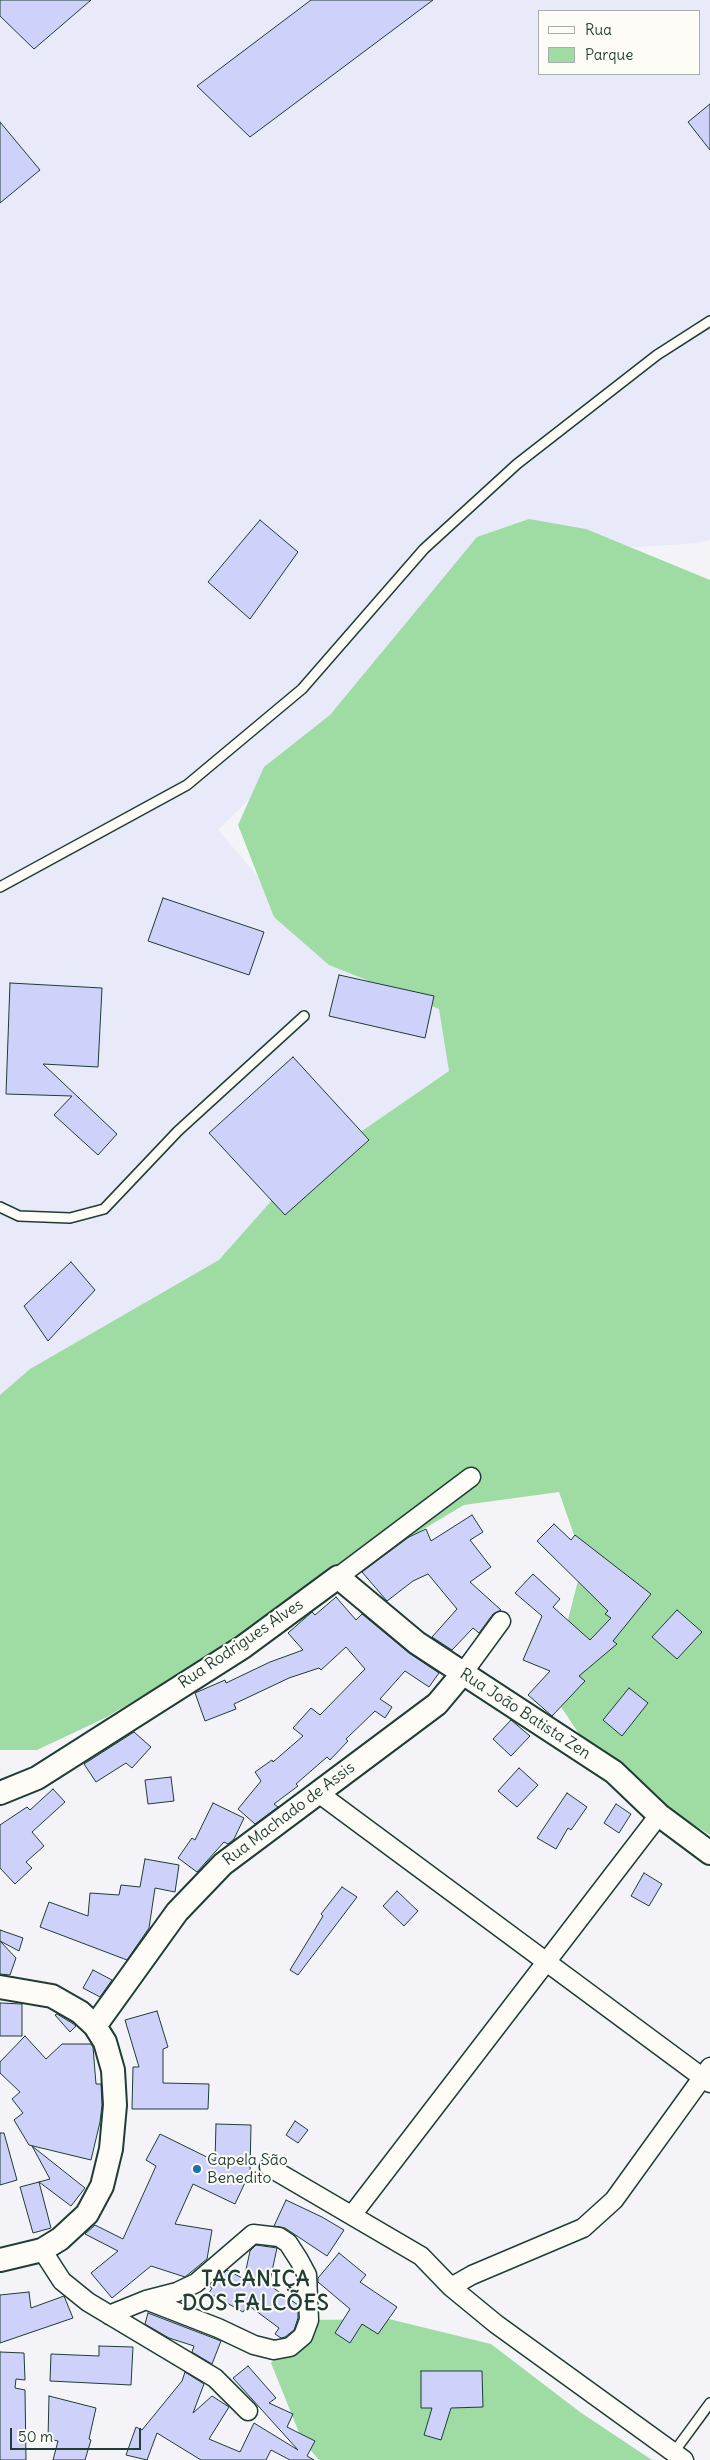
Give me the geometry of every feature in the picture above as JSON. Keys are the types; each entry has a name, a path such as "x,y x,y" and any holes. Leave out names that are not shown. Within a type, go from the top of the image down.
{"street":[{"name":"Rua Rodrigues Alves","path":"0,1793 37,1778 243,1647 471,1477"},
{"name":"Rua João Batista Zen","path":"338,1577 417,1643 614,1772 659,1816 710,1853"},
{"name":"Rua Machado de Assis","path":"95,2026 177,1912 223,1864 437,1704 463,1673 501,1621"},
{"path":"317,1792 546,1961 707,2076 614,2200 583,2228 472,2275 451,2287"},
{"path":"352,2215 659,1816"},
{"path":"0,1987 52,1996 80,2012 95,2026 104,2042 113,2070 114,2105 111,2149 102,2186 87,2214 60,2239 42,2250 0,2260"},
{"path":"269,2167 420,2256 451,2287 496,2324 679,2456"},
{"path":"109,2315 146,2300 178,2292 196,2284 252,2234 279,2237 288,2243 307,2275 309,2320 303,2336 290,2347 274,2350 254,2345 218,2328 146,2300"},
{"path":"42,2250 62,2281 109,2315 215,2378 248,2411"}],"lane":[{"path":"0,887 188,785 302,689 424,549 517,464 657,355 710,322"},
{"path":"0,1207 20,1216 70,1218 104,1209 178,1131 304,1016"},
{"path":"679,2456 710,2403"}],"shaded area":[{"path":"0,0 710,0 710,540 698,543 497,557 218,830 324,953 553,1009 0,1446"}],"green space":[{"path":"529,519 586,529 710,580 710,1835 668,1809 583,1740 550,1690 583,1561 559,1492 464,1505 105,1718 37,1750 0,1750 0,1395 30,1369 219,1260 288,1182 449,1071 439,1009 329,965 274,917 238,825 264,767 330,715 477,537"},
{"path":"389,2319 491,2344 580,2412 652,2460 319,2460 302,2440 271,2363 311,2320"}],"building":[{"path":"0,0 91,0 34,49 0,16"},
{"path":"311,0 433,0 250,137 197,86"},
{"path":"710,104 710,150 688,122"},
{"path":"0,122 40,170 0,203"},
{"path":"260,520 298,552 250,619 208,582"},
{"path":"163,898 264,932 249,975 148,941"},
{"path":"339,975 434,996 425,1038 329,1016"},
{"path":"10,983 102,988 98,1067 43,1064 117,1134 98,1155 54,1115 72,1096 6,1094"},
{"path":"293,1057 369,1140 285,1215 209,1133"},
{"path":"71,1262 95,1290 48,1341 24,1306"},
{"path":"472,1515 483,1532 470,1540 491,1567 470,1582 501,1610 493,1614 479,1633 473,1628 452,1650 432,1637 457,1609 428,1574 413,1581 387,1601 362,1572 409,1537 426,1529 431,1541"},
{"path":"554,1524 571,1540 575,1535 651,1594 613,1641 617,1644 579,1676 585,1681 552,1716 528,1695 550,1671 523,1660 542,1616 515,1593 533,1574 560,1599 553,1607 590,1640 611,1618 605,1614 608,1611 537,1541"},
{"path":"336,1597 356,1620 362,1614 409,1653 439,1673 429,1687 405,1671 380,1699 392,1707 385,1718 375,1711 346,1739 348,1741 330,1760 327,1757 296,1784 298,1786 274,1804 278,1807 255,1824 238,1809 261,1781 255,1772 272,1760 273,1762 303,1736 293,1728 311,1708 320,1715 365,1669 346,1647 321,1670 319,1668 289,1678 234,1704 236,1709 205,1721 195,1693 225,1680 226,1683 270,1662 303,1650 288,1633 312,1612 315,1615"},
{"path":"677,1610 702,1632 677,1659 652,1637"},
{"path":"629,1688 648,1703 622,1736 603,1720"},
{"path":"511,1720 530,1736 511,1756 493,1739"},
{"path":"134,1732 151,1747 132,1768 126,1763 96,1782 84,1764"},
{"path":"519,1768 538,1785 517,1807 498,1791"},
{"path":"171,1777 174,1801 148,1804 145,1780"},
{"path":"53,1789 65,1802 32,1832 44,1846 26,1862 32,1868 15,1884 0,1868 0,1825 27,1807 30,1810"},
{"path":"567,1793 587,1807 571,1830 568,1828 556,1849 537,1838"},
{"path":"213,1803 244,1818 234,1839 228,1844 224,1842 197,1872 178,1858 192,1838 195,1840"},
{"path":"616,1804 631,1814 619,1833 604,1823"},
{"path":"145,1859 179,1865 175,1892 155,1888 149,1928 127,1960 40,1927 49,1902 88,1916 90,1893 119,1895 121,1885 140,1887"},
{"path":"644,1873 662,1884 649,1906 631,1896"},
{"path":"342,1887 357,1897 298,1975 290,1970 323,1916 321,1914"},
{"path":"397,1891 418,1911 404,1926 383,1906"},
{"path":"0,1930 23,1938 19,1951 0,1941"},
{"path":"0,1941 16,1958 10,1975 0,1974"},
{"path":"93,1970 112,1980 100,1997 83,1988"},
{"path":"0,2003 22,2004 22,2036 0,2036"},
{"path":"157,2011 168,2047 163,2049 163,2083 209,2084 208,2109 132,2109 133,2067 139,2067 125,2020"},
{"path":"57,2014 76,2026 70,2032 55,2015"},
{"path":"25,2036 46,2059 62,2044 91,2044 93,2047 96,2084 101,2084 102,2105 91,2160 29,2145 14,2120 23,2113 12,2099 20,2092 0,2073 0,2062"},
{"path":"295,2121 308,2130 298,2143 286,2135"},
{"path":"216,2124 251,2125 250,2172 235,2204 193,2184 175,2224 212,2230 207,2259 185,2277 151,2266 112,2298 91,2273 118,2251 85,2234 95,2225 123,2239 156,2166 146,2160 160,2134 215,2161"},
{"path":"0,2133 4,2133 17,2180 0,2185"},
{"path":"32,2146 85,2188 71,2206 39,2182 50,2179"},
{"path":"39,2182 51,2228 33,2233 20,2187"},
{"path":"286,2200 344,2230 327,2256 285,2228 274,2226"},
{"path":"256,2245 277,2248 269,2285 298,2305 298,2318 294,2330 285,2337 281,2338 275,2334 279,2328 248,2305 243,2312 209,2293 212,2288 209,2286 227,2270 244,2279 250,2251"},
{"path":"339,2253 366,2275 360,2282 397,2307 378,2334 362,2324 350,2343 335,2333 350,2309 318,2282 318,2278"},
{"path":"29,2292 31,2308 64,2296 73,2318 0,2343 0,2295"},
{"path":"148,2313 221,2341 212,2364 192,2352 194,2346 169,2338 145,2324"},
{"path":"99,2346 133,2347 131,2385 50,2381 51,2354 99,2356"},
{"path":"0,2352 24,2353 25,2380 16,2379 15,2388 25,2390 26,2460 0,2460"},
{"path":"248,2366 276,2398 269,2403 293,2414 287,2427 315,2441 307,2456 314,2460 290,2460 271,2450 266,2460 201,2460 157,2433 147,2460 126,2455 136,2427 142,2430 182,2381 185,2372 204,2384 193,2413 212,2396 229,2407 209,2439 240,2452 254,2423 298,2450 233,2378"},
{"path":"421,2371 482,2371 483,2407 451,2408 441,2440 424,2435 432,2408 421,2408"},
{"path":"49,2396 96,2408 89,2439 91,2440 85,2460 53,2460 58,2441 48,2439"}],"place":[{"name":"Capela São Benedito","path":"197,2169"}],"district":[{"name":"TACANIÇA DOS FALCÕES","path":"256,2292"}]}
